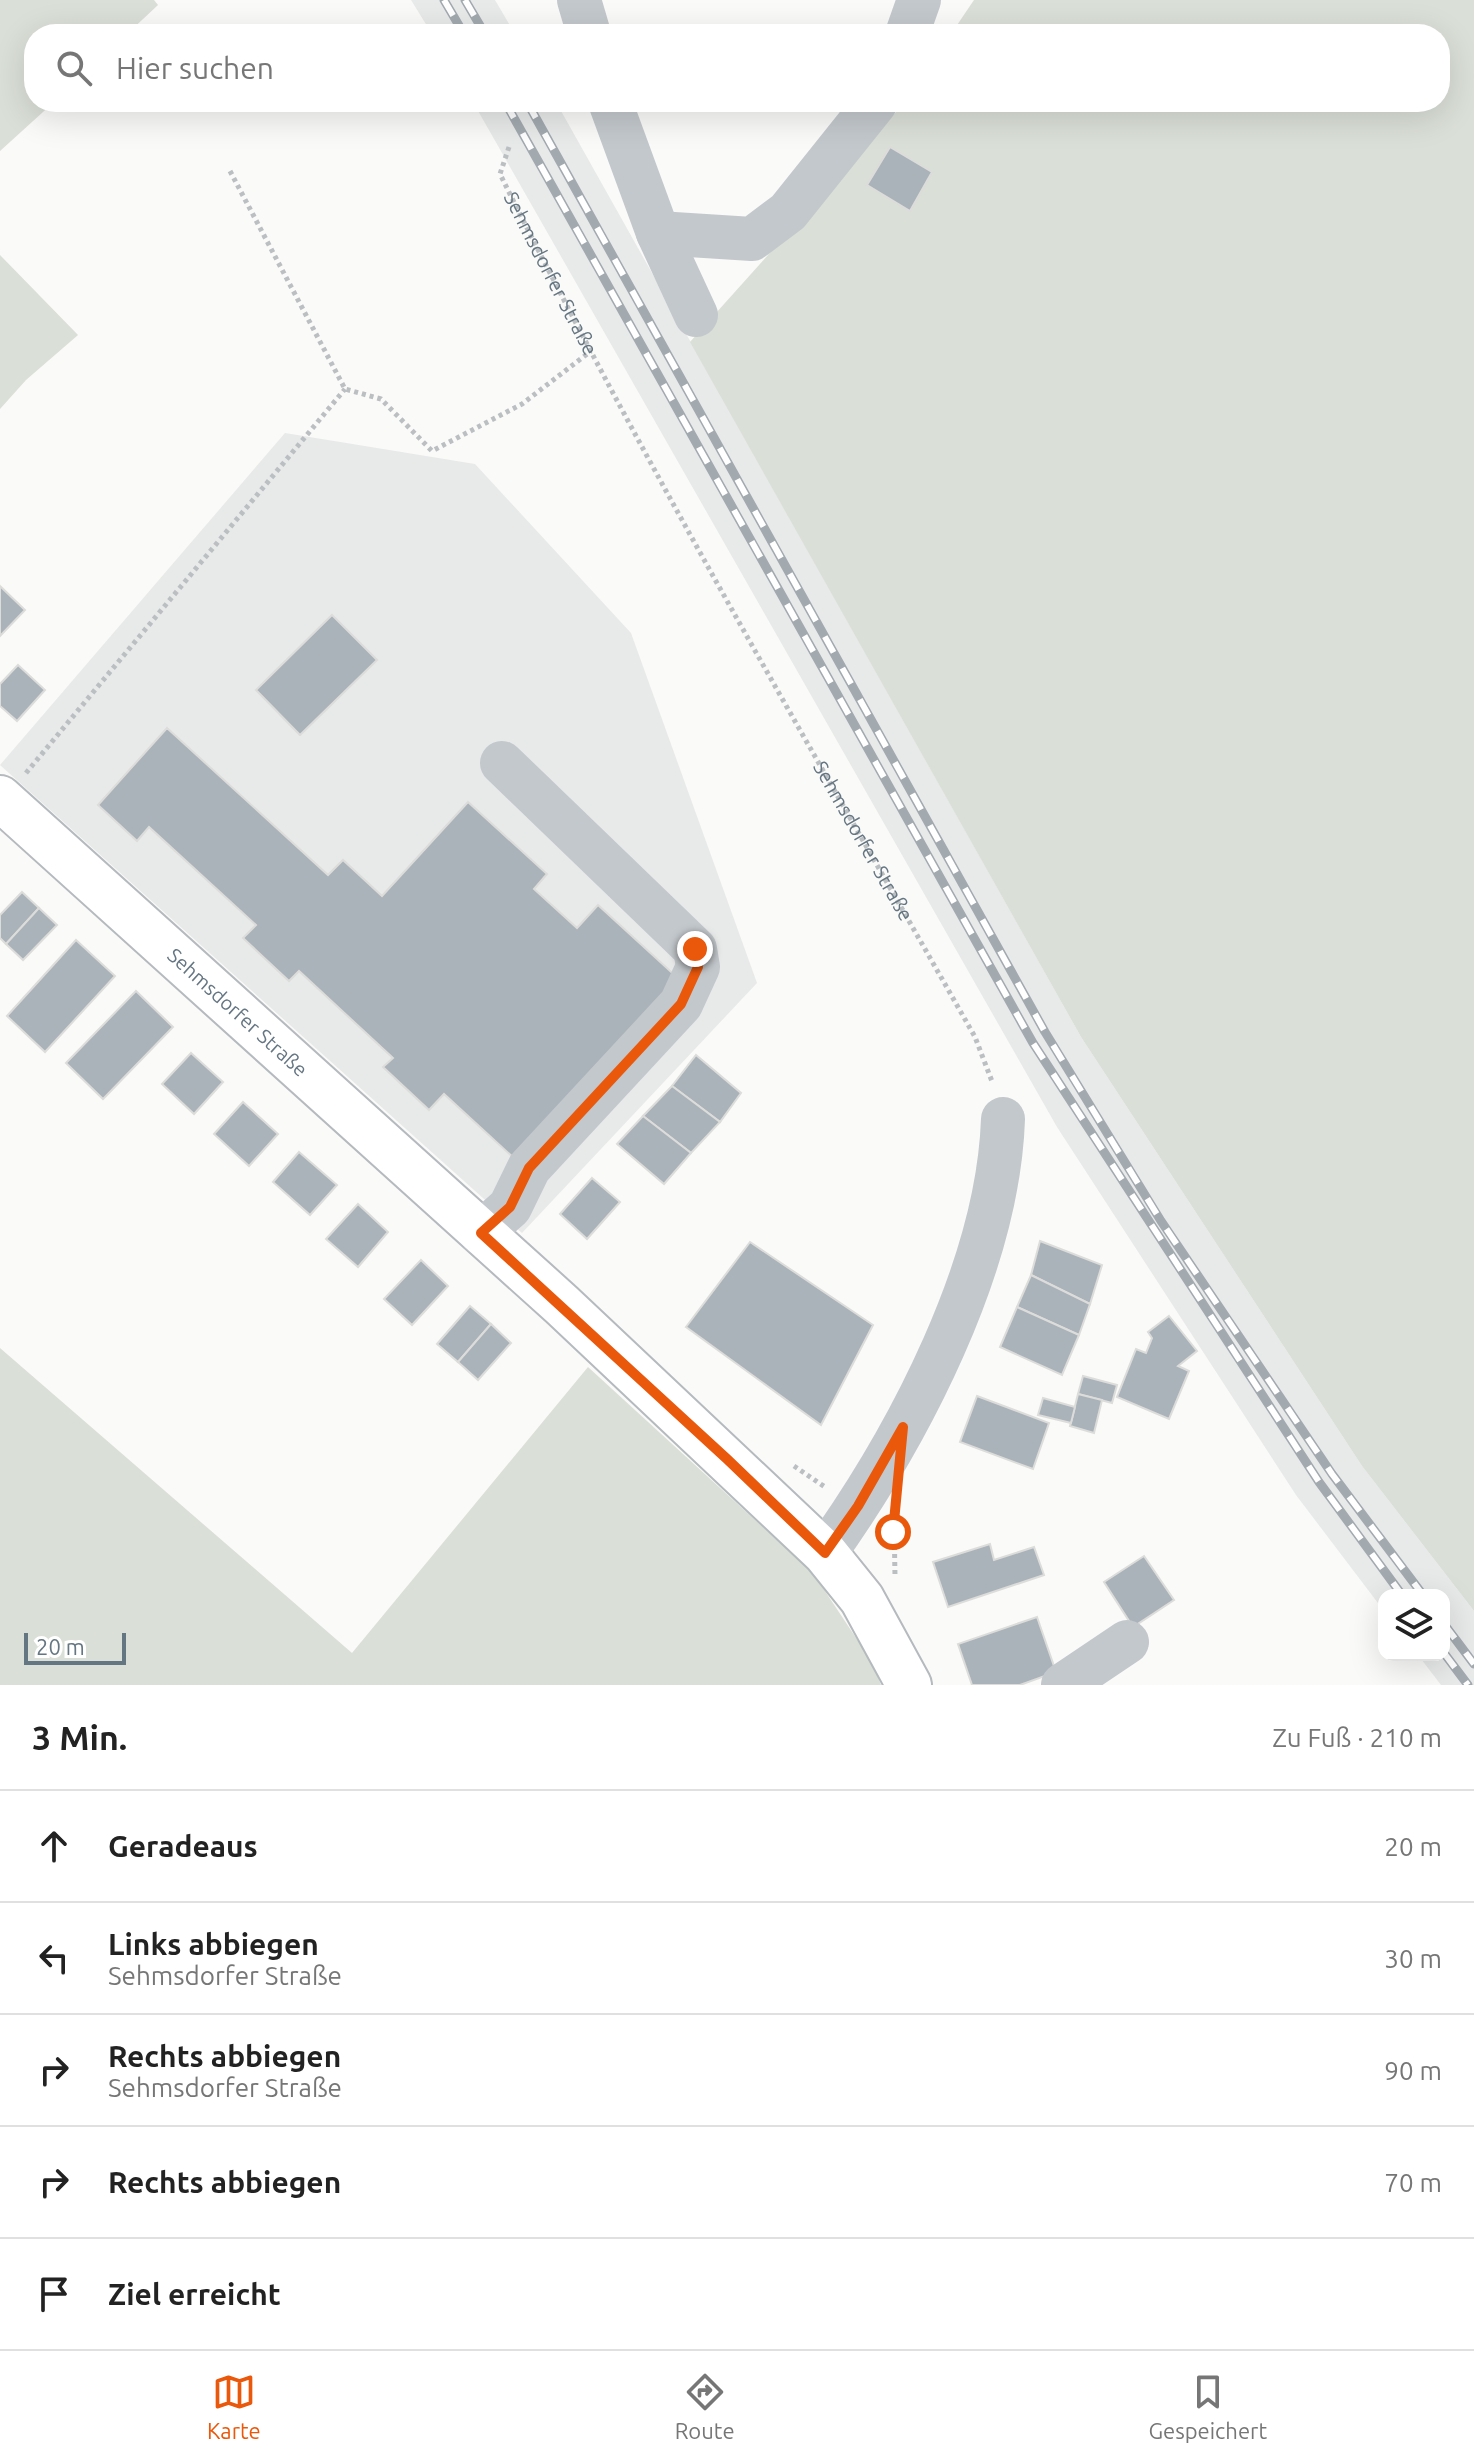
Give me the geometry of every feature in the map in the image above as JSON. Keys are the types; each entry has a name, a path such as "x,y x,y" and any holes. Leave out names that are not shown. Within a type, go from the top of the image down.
{"main road":[{"name":"Sehmsdorfer Straße","path":"1,799 481,1233 825,1553 862,1599 909,1685"}],"street":[{"path":"579,0 586,24"},
{"path":"911,24 919,0"},
{"path":"614,112 658,233 696,315"},
{"path":"658,233 752,239 788,212 868,112"},
{"path":"481,1233 510,1207 529,1168 681,1004 698,967 695,949 502,763"},
{"path":"825,1553 858,1506 945,1345 986,1227 1001,1165 1003,1119"},
{"path":"1063,1685 1127,1642"}],"path":[{"name":"Sehmsdorfer Straße","path":"509,147 500,174 698,548 975,1037 988,1064 1003,1119"},
{"path":"230,171 345,389 381,399 432,451 522,404 591,351"},
{"path":"1,799 345,389"},
{"path":"894,1516 896,1587"}],"shaded area":[{"path":"0,0 154,0 158,5 138,24 24,24 24,112 43,112 0,151"},
{"path":"411,0 495,0 509,24 426,24"},
{"path":"974,0 1474,0 1474,1611 1362,1466 1081,1037 690,342 896,112 1450,112 1450,24 958,24"},
{"path":"479,112 562,112 1081,1037 1362,1466 1474,1611 1474,1685 1441,1685 1423,1661 1450,1661 1450,1589 1378,1589 1378,1603 1296,1495 1057,1127"},
{"path":"0,255 78,335 26,380 0,409"},
{"path":"285,433 475,464 631,633 757,983 522,1233 0,765"},
{"path":"0,1348 352,1653 588,1367 813,1573 872,1662 881,1685 0,1685"}],"building":[{"path":"890,147 932,172 910,211 867,185"},
{"path":"0,586 25,610 0,636"},
{"path":"332,615 377,660 300,735 256,690"},
{"path":"18,665 45,690 17,721 0,706 0,684"},
{"path":"167,728 328,875 343,860 382,896 468,802 547,874 534,889 577,928 598,905 680,980 516,1160 444,1094 429,1110 383,1067 393,1058 299,971 289,981 243,938 256,925 149,827 137,841 98,805"},
{"path":"22,892 39,908 6,944 0,938 0,915"},
{"path":"39,908 57,925 23,960 6,944"},
{"path":"76,940 115,976 45,1052 7,1016"},
{"path":"136,991 173,1027 103,1099 66,1063"},
{"path":"191,1053 223,1082 194,1114 162,1084"},
{"path":"696,1055 741,1093 720,1122 672,1086"},
{"path":"672,1086 720,1122 691,1153 643,1116"},
{"path":"243,1102 278,1134 249,1166 214,1134"},
{"path":"643,1116 691,1153 664,1184 617,1144"},
{"path":"299,1152 337,1185 310,1215 273,1182"},
{"path":"592,1178 620,1202 587,1239 560,1214"},
{"path":"358,1204 388,1232 358,1267 326,1239"},
{"path":"1040,1241 1102,1265 1090,1304 1031,1275"},
{"path":"750,1242 873,1325 821,1425 686,1327"},
{"path":"421,1260 448,1286 412,1325 384,1299"},
{"path":"1031,1275 1090,1304 1079,1335 1017,1307"},
{"path":"470,1306 491,1324 458,1362 437,1344"},
{"path":"1017,1307 1079,1335 1062,1375 1000,1347"},
{"path":"1169,1316 1197,1351 1178,1366 1189,1371 1169,1419 1117,1397 1136,1349 1146,1353 1152,1338 1148,1332"},
{"path":"491,1324 511,1343 478,1380 458,1362"},
{"path":"1083,1376 1117,1385 1112,1403 1078,1394"},
{"path":"1078,1394 1102,1400 1094,1433 1070,1426"},
{"path":"977,1396 1049,1423 1033,1469 960,1442"},
{"path":"1043,1398 1075,1407 1071,1423 1038,1415"},
{"path":"990,1544 994,1560 1034,1547 1044,1575 948,1607 933,1562"},
{"path":"1144,1556 1174,1600 1133,1627 1104,1582"},
{"path":"1037,1617 1056,1672 1020,1685 972,1685 958,1644"}],"railway":[{"path":"444,0 458,24"},
{"path":"465,0 479,24"},
{"path":"511,112 1033,1043 1319,1482 1398,1589"},
{"path":"533,112 1045,1032 1161,1221 1332,1474 1418,1589"},
{"path":"1450,1632 1474,1664"},
{"path":"1450,1661 1468,1685"}],"route":[{"path":"695,949 698,967 681,1004 529,1168 510,1207 481,1233 562,1305 825,1553 858,1506 903,1427 893,1532"}]}
